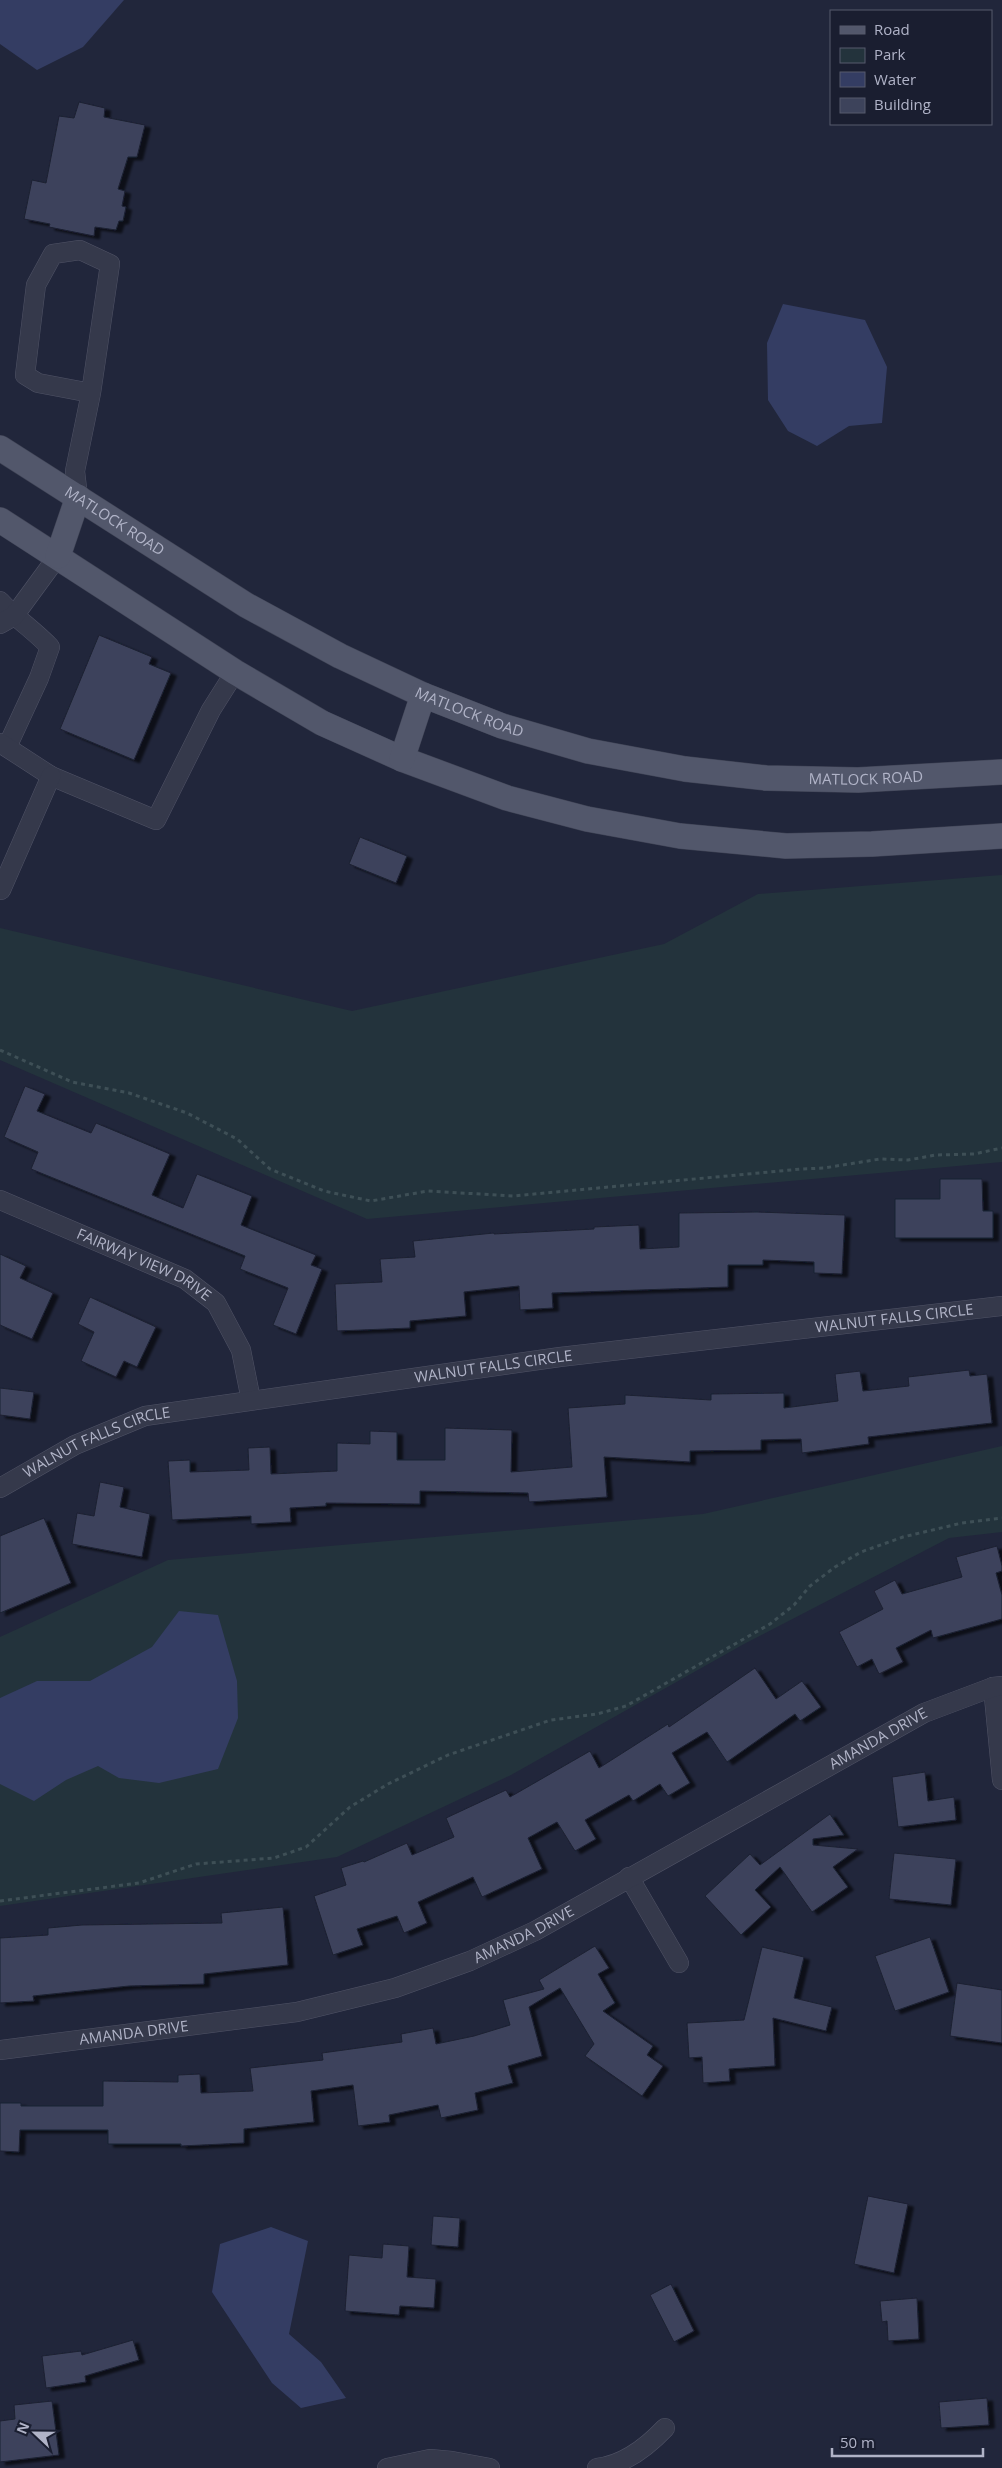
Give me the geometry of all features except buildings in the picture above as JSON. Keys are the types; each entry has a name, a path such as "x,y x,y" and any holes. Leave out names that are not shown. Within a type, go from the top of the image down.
{"main road":[{"name":"MATLOCK ROAD","path":"0,448 246,606 340,656 423,696 502,726 588,751 685,769 766,778 858,780 1002,772"},
{"path":"58,556 78,497"},
{"path":"0,520 235,672 322,723 402,759 507,798 588,819 680,836 786,846 872,844 1002,836"},
{"path":"402,759 423,696"}],"street":[{"path":"78,497 75,472 91,393 110,264 80,250 53,254 36,286 25,375 38,383 91,393"},
{"path":"7,620 58,556"},
{"path":"0,601 7,620 37,633 50,647 39,678 4,745 51,776 156,820 211,710 235,672"},
{"path":"1,890 51,776"},
{"name":"FAIRWAY VIEW DRIVE","path":"0,1200 185,1279 216,1303 241,1350 251,1400"},
{"name":"WALNUT FALLS CIRCLE","path":"0,1488 75,1445 144,1416 560,1356 1002,1306"},
{"path":"997,1686 1002,1780"},
{"name":"AMANDA DRIVE","path":"0,2050 296,2012 395,1988 470,1961 535,1931 924,1713 997,1686"},
{"path":"630,1877 679,1963"},
{"path":"597,2468 613,2466 630,2457 650,2444 665,2428"},
{"path":"388,2468 430,2459 452,2460 490,2468"}],"path":[{"path":"0,1050 72,1082 129,1093 170,1106 237,1139 270,1169 324,1190 371,1201 428,1191 513,1196 801,1168 824,1168 880,1159 908,1160 936,1155 974,1154 1002,1148"},
{"path":"0,1901 139,1882 196,1864 274,1858 306,1847 350,1807 388,1784 448,1755 551,1720 597,1714 626,1706 770,1624 794,1605 810,1586 835,1567 861,1552 903,1537 962,1523 1002,1518"}],"green space":[{"path":"1002,875 1002,1162 367,1219 0,1060 0,928 352,1011 664,944 758,894"},
{"path":"1002,1446 1002,1532 949,1538 744,1644 511,1775 337,1857 0,1906 0,1637 168,1560 703,1514"}],"water":[{"path":"0,0 124,0 83,47 37,70 0,44"},
{"path":"783,304 865,320 887,367 882,423 849,426 817,446 788,431 768,400 767,343"},
{"path":"179,1611 218,1615 237,1681 238,1718 218,1769 159,1783 119,1778 98,1766 66,1780 34,1801 0,1784 0,1698 37,1681 90,1681 152,1647"},
{"path":"271,2227 308,2241 289,2334 321,2362 346,2398 301,2408 272,2383 212,2292 220,2244"}]}
